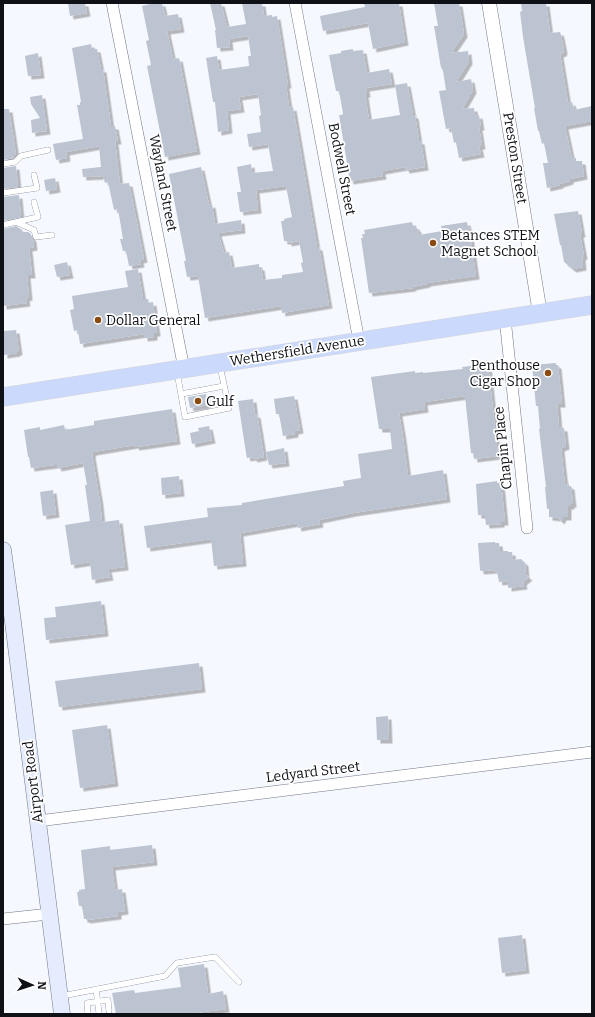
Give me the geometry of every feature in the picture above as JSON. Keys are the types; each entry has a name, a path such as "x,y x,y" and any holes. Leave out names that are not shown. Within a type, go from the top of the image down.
{"main road":[{"name":"Wethersfield Avenue","path":"3,397 592,305"},
{"name":"Airport Road","path":"3,550 62,1014"}],"street":[{"name":"Wayland Street","path":"112,3 180,369"},
{"name":"Bodwell Street","path":"295,3 358,341"},
{"name":"Preston Street","path":"489,3 540,313"},
{"name":"Chapin Place","path":"505,318 527,528"},
{"name":"Ledyard Street","path":"38,821 592,752"},
{"path":"3,919 49,914"}],"lane":[{"path":"3,164 15,162 21,156 48,150"},
{"path":"3,194 37,188 34,175"},
{"path":"3,225 38,217 34,202"},
{"path":"16,222 34,230 36,237 52,235"},
{"path":"180,369 181,394 185,417 229,408 220,363"},
{"path":"181,394 224,386"},
{"path":"59,996 165,976 177,963 216,957 239,982"},
{"path":"96,989 99,1013"},
{"path":"88,1014 87,1003 97,1001 108,1000 109,1011"}],"building":[{"path":"68,3 85,3 87,13 70,16"},
{"path":"162,3 165,16 178,14 181,29 167,31 173,59 179,58 180,62 197,151 165,157 147,66 151,65 146,41 149,40 142,6"},
{"path":"210,3 221,3 227,27 246,24 242,3 262,3 264,16 277,16 288,85 286,85 289,106 290,108 293,107 317,247 319,247 329,305 282,313 281,306 205,318 198,276 187,277 184,261 186,261 169,174 201,167 209,205 212,204 215,224 241,220 242,230 218,233 224,253 229,252 232,268 259,264 259,267 261,267 263,280 282,278 282,275 303,272 301,263 303,262 299,241 288,243 288,241 284,241 281,221 292,217 286,186 256,190 258,210 240,212 237,192 241,192 237,167 251,164 252,173 273,171 268,144 249,147 247,134 261,132 259,116 261,115 258,94 239,97 241,109 227,111 229,130 218,132 215,102 213,102 206,58 217,56 219,70 249,66 248,56 251,56 248,36 229,39 230,47 217,48 216,30"},
{"path":"364,3 399,3 405,42 373,49 368,23 323,31 320,16 365,7"},
{"path":"434,3 459,3 464,34 451,53 468,51 469,61 456,82 471,79 473,90 462,109 474,108 475,116 479,115 482,146 479,146 481,154 459,158 456,142 454,143 451,128 446,129 439,91 446,90 434,26 438,26"},
{"path":"521,3 546,3 550,33 560,32 561,35 564,50 563,53 560,54 568,103 572,102 574,110 592,106 592,121 565,126 572,159 576,158 576,161 582,161 584,176 570,179 570,181 560,185 547,188 543,163 548,163 544,143 542,144 538,131 534,108 523,37 520,12 522,11"},
{"path":"91,44 92,49 97,49 101,69 103,69 111,126 115,126 118,141 115,141 120,184 129,183 144,259 140,260 141,264 129,266 126,251 123,251 120,239 123,239 118,209 114,210 108,182 105,183 103,176 83,177 82,169 101,167 99,146 66,152 67,158 56,160 53,144 83,139 77,105 80,105 81,102 72,48"},
{"path":"353,49 353,51 363,50 367,73 389,69 392,84 366,88 367,94 365,94 369,120 400,115 395,85 407,83 413,115 415,115 419,141 421,141 425,167 406,170 405,167 382,171 383,176 350,181 339,115 342,115 343,113 339,91 336,91 329,55"},
{"path":"38,53 41,75 28,76 25,56"},
{"path":"42,95 47,131 32,133 31,120 40,118 31,104 30,97"},
{"path":"3,109 9,109 16,155 14,155 13,158 3,160"},
{"path":"16,166 18,187 3,189 3,168"},
{"path":"55,178 57,189 46,191 44,180"},
{"path":"19,195 21,217 3,221 3,197"},
{"path":"578,211 584,256 582,257 583,267 573,269 564,262 554,214"},
{"path":"412,222 413,226 416,226 418,229 419,235 442,231 441,226 467,222 476,276 427,283 412,287 413,288 369,293 361,238 363,238 362,234 365,234 364,230"},
{"path":"16,226 23,232 30,233 33,239 34,247 29,248 32,275 27,275 29,297 26,298 27,303 3,306 3,229"},
{"path":"67,262 70,275 57,277 54,265"},
{"name":"Dollar General","path":"138,269 143,299 148,299 149,303 153,302 157,333 154,333 154,337 144,338 144,334 80,344 78,330 74,331 70,310 74,309 72,296 128,287 125,271"},
{"path":"16,330 19,352 4,355 3,331"},
{"path":"556,363 556,365 558,365 562,404 557,404 559,427 564,428 566,446 561,448 565,485 569,484 569,486 571,486 573,504 568,506 568,517 563,517 561,521 558,518 549,517 549,509 547,509 538,406 536,406 532,365"},
{"path":"488,364 498,456 474,459 473,453 471,453 465,396 424,402 425,409 399,413 408,476 443,470 447,499 353,513 319,520 320,524 298,528 297,523 240,533 243,563 214,566 211,539 147,548 144,526 208,517 207,508 242,505 242,503 344,486 343,481 361,478 358,454 392,449 390,429 379,429 371,377 415,371 415,373 423,373 463,369 462,367"},
{"name":"Gulf","path":"206,394 208,405 190,408 188,397"},
{"path":"294,396 300,430 295,431 295,434 283,436 279,414 276,414 274,399"},
{"path":"253,399 264,457 254,459 253,457 247,458 238,401"},
{"path":"172,409 177,441 136,447 135,445 93,452 92,454 102,522 119,520 125,567 108,569 110,577 92,580 90,562 71,565 65,525 90,521 85,485 87,485 83,463 58,468 57,465 54,465 31,468 24,430 40,427 40,430 64,425 65,430 94,425 94,421"},
{"path":"209,426 212,440 192,444 190,433 199,431 198,428"},
{"path":"284,448 286,463 269,465 266,452"},
{"path":"179,476 181,493 162,495 161,478"},
{"path":"497,481 497,483 501,482 505,522 501,522 501,524 486,525 485,516 478,515 476,484"},
{"path":"53,490 56,514 43,516 40,492"},
{"path":"478,543 499,543 500,551 512,552 513,560 521,559 525,563 526,575 529,577 523,582 524,586 508,588 508,581 499,582 497,571 480,570"},
{"path":"101,601 105,633 46,640 44,618 56,617 55,607"},
{"path":"199,663 202,689 59,707 55,681"},
{"path":"388,716 389,740 377,740 376,717"},
{"path":"107,725 115,783 80,788 72,730"},
{"path":"152,845 154,862 112,867 115,890 122,889 125,911 118,912 118,916 87,920 84,919 82,906 79,906 77,892 85,889 81,850 110,846 110,850"},
{"path":"522,935 526,970 502,973 498,938"},
{"path":"204,964 208,994 223,991 226,1009 188,1014 116,1014 112,993 134,990 135,993 181,987 178,968"}],"place":[{"name":"Betances STEM Magnet School","path":"433,243"},
{"name":"Dollar General","path":"98,320"},
{"name":"Penthouse Cigar Shop","path":"548,373"},
{"name":"Gulf","path":"198,401"}]}
